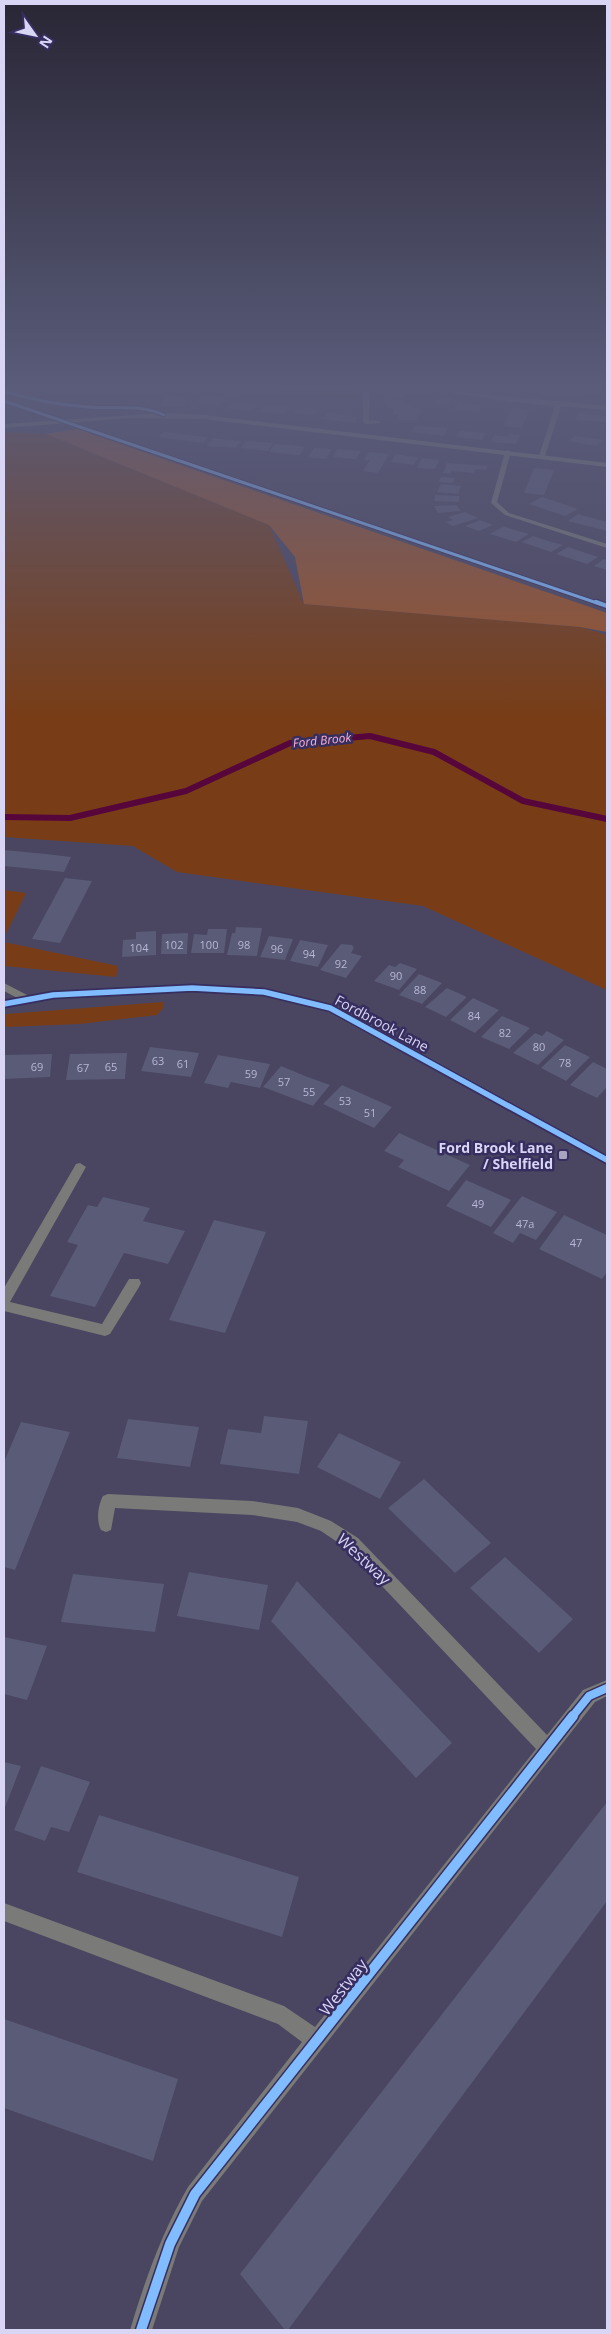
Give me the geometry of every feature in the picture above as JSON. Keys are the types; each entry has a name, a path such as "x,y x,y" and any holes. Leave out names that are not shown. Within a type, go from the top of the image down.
{"main road":[{"name":"Fordbrook Lane","path":"4,1004 25,998 192,988 264,992 330,1008 607,1160"}],"street":[{"path":"494,499 493,502 507,514 607,546"},
{"path":"4,986 25,998"},
{"path":"4,1300 80,1167"},
{"path":"4,1306 105,1330 134,1283"},
{"name":"Westway","path":"106,1525 108,1501 252,1508 298,1515 326,1526 352,1543 548,1749"},
{"name":"Westway","path":"141,2330 159,2272 181,2218 195,2194 589,1696 607,1688"},
{"path":"4,1912 284,2016 317,2041"}],"shaded area":[{"path":"4,499 205,499 269,525 304,604 580,627 607,635 607,990 423,906 177,872 133,846 4,837"},
{"path":"205,499 278,499 607,613 607,632 580,627 304,604 295,557 269,525"},
{"path":"4,890 26,893 4,938"},
{"path":"4,942 118,966 116,977 4,966"},
{"path":"163,1002 164,1007 157,1015 79,1024 7,1027 4,1024 6,1014"}],"building":[{"path":"434,499 459,499 459,502 434,501"},
{"path":"538,499 548,499 578,509 565,516 529,504"},
{"path":"456,505 461,511 438,513 434,506"},
{"path":"465,512 478,518 453,526 445,522 453,520 448,517"},
{"path":"578,514 607,522 607,531 568,521"},
{"path":"480,520 493,525 479,531 465,526"},
{"path":"504,526 529,534 516,542 490,534"},
{"path":"533,536 563,545 551,552 522,542"},
{"path":"568,547 598,557 587,564 556,554"},
{"path":"604,559 607,560 607,570 594,566"},
{"path":"4,850 71,857 64,872 4,866"},
{"path":"65,878 92,881 60,943 32,939"},
{"path":"236,927 262,928 257,956 227,955 232,933 235,933"},
{"path":"208,929 227,929 224,953 191,953 194,934 207,935"},
{"path":"156,931 156,955 122,957 123,940 136,939 136,932"},
{"path":"188,933 187,954 161,954 162,934"},
{"path":"269,936 293,939 285,960 260,957"},
{"path":"300,940 328,945 318,967 290,961"},
{"path":"341,944 352,945 354,948 351,953 362,956 346,978 320,970"},
{"path":"400,963 417,969 399,990 374,981 389,965 395,967"},
{"path":"419,974 442,983 422,1004 399,995"},
{"path":"447,988 467,997 446,1017 425,1007"},
{"path":"473,998 499,1010 475,1033 450,1020"},
{"path":"502,1016 530,1028 509,1049 481,1037"},
{"path":"547,1031 564,1040 538,1065 513,1053 535,1033 542,1036"},
{"path":"565,1045 590,1057 566,1081 541,1068"},
{"path":"150,1047 199,1053 191,1077 141,1071"},
{"path":"127,1053 125,1079 66,1080 70,1054"},
{"path":"52,1054 50,1077 4,1079 4,1055"},
{"path":"218,1055 270,1064 260,1088 231,1082 228,1088 204,1083"},
{"path":"593,1062 607,1069 607,1087 597,1098 570,1085"},
{"path":"281,1066 330,1085 313,1106 263,1087"},
{"path":"342,1085 392,1107 374,1128 323,1104"},
{"path":"399,1133 470,1165 449,1191 398,1167 404,1160 384,1151"},
{"path":"466,1180 511,1200 491,1227 446,1206"},
{"path":"522,1196 557,1212 536,1240 520,1233 513,1243 493,1233"},
{"path":"103,1197 150,1208 143,1221 185,1231 168,1264 124,1253 95,1307 50,1296 78,1245 67,1242 88,1205 97,1207"},
{"path":"564,1215 607,1235 607,1272 602,1279 539,1249"},
{"path":"214,1220 266,1232 225,1333 169,1320"},
{"path":"264,1416 308,1421 299,1474 220,1464 228,1429 261,1433"},
{"path":"128,1419 199,1427 190,1467 117,1458"},
{"path":"21,1422 70,1432 15,1570 4,1567 4,1462"},
{"path":"339,1433 401,1462 380,1499 317,1467"},
{"path":"424,1479 491,1543 455,1573 388,1508"},
{"path":"505,1557 573,1619 539,1653 470,1588"},
{"path":"189,1572 268,1585 259,1630 177,1616"},
{"path":"73,1574 164,1584 155,1632 61,1622"},
{"path":"297,1581 452,1743 416,1778 271,1621"},
{"path":"4,1637 47,1646 27,1700 4,1694"},
{"path":"4,1762 21,1766 4,1810"},
{"path":"41,1766 90,1782 69,1832 51,1827 45,1841 14,1830"},
{"path":"607,1802 607,1901 288,2330 285,2330 240,2274"},
{"path":"99,1815 299,1877 282,1937 77,1872"},
{"path":"4,2019 178,2079 153,2161 4,2108"}],"waterway":[{"name":"Ford Brook","path":"4,817 70,818 186,791 290,743 370,736 434,752 523,801 607,819"}],"cycle path":[{"path":"292,499 607,606"},
{"path":"4,1004 53,995 192,988 264,992 330,1008 607,1160"},
{"path":"141,2330 170,2244 195,2194 589,1696 607,1688"}],"place":[{"name":"Ford Brook Lane / Shelfield","path":"563,1155"}]}
